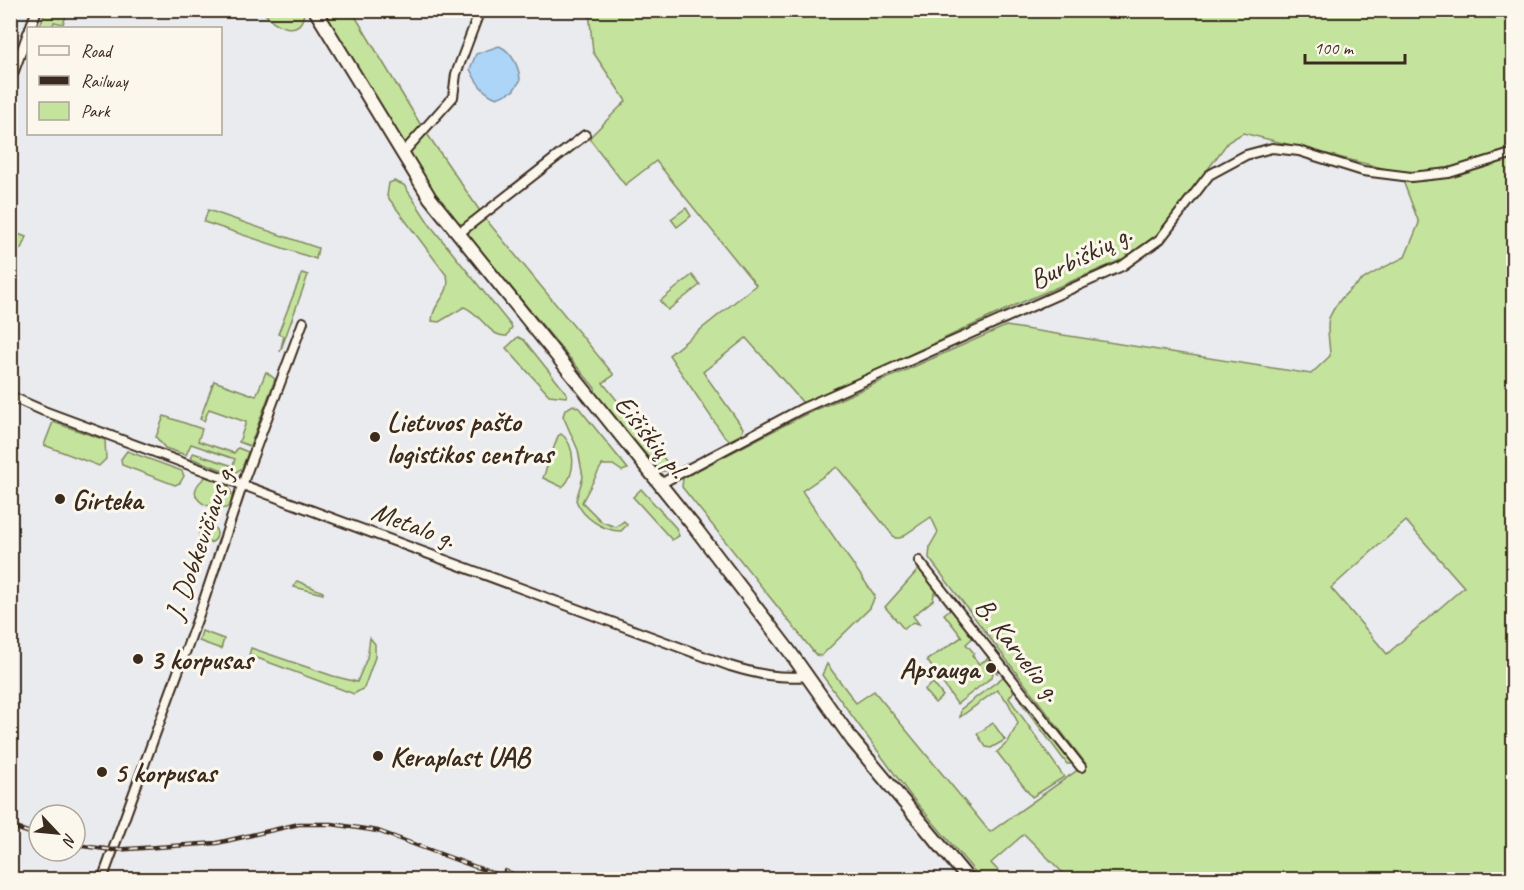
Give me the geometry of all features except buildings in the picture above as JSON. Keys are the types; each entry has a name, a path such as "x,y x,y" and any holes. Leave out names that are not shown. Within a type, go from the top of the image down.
{"main road":[{"name":"Eišiškių pl.","path":"315,10 430,198 660,484 854,741 969,879"}],"street":[{"path":"30,27 37,10"},
{"path":"402,154 453,97 456,74 480,10"},
{"path":"10,82 27,36"},
{"path":"458,234 585,135"},
{"name":"Burbiškių g.","path":"660,484 801,409 1122,266 1160,239 1209,175 1246,155 1272,148 1299,152 1363,171 1411,177 1449,173 1514,153"},
{"name":"J. Dobkevičiaus g.","path":"102,879 303,322"},
{"name":"Metalo g.","path":"10,396 730,666 785,678 807,676"},
{"name":"B. Karvelio g.","path":"919,561 1081,766"}],"green space":[{"path":"45,10 68,11 63,24 54,22 52,27 40,26"},
{"path":"263,11 304,11 299,25 287,28 273,22"},
{"path":"323,11 352,11 419,122 484,217 614,375 603,383 674,471 660,471 596,396 595,388 462,229 435,193"},
{"path":"589,11 1513,11 1513,879 1069,879 1024,834 991,863 1006,879 981,879 910,795 822,675 827,664 856,703 874,691 990,832 1086,764 929,558 930,546 938,532 931,517 900,538 895,538 837,467 802,491 875,596 870,608 821,656 816,655 682,487 683,478 802,416 1006,326 1311,374 1330,356 1328,322 1343,297 1361,281 1405,257 1419,223 1402,178 1394,171 1243,133 1228,142 1160,234 1124,259 1020,303 804,404 746,338 703,372 743,428 742,434 730,440 724,436 669,355 756,285 656,161 625,185 589,138 626,101 593,52","holes":["1406,521 1464,587 1387,654 1331,588"]},
{"path":"394,181 404,185 430,225 512,327 507,336 495,333 464,307 439,322 432,321 435,309 447,289 447,276 387,196 389,183"},
{"path":"686,208 691,216 677,227 671,219"},
{"path":"208,210 318,248 316,259 204,222"},
{"path":"10,231 26,237 21,249 11,245"},
{"path":"302,273 308,275 280,352 284,336 278,334"},
{"path":"692,275 700,285 668,310 660,301"},
{"path":"518,337 524,340 567,394 566,397 549,395 506,348"},
{"path":"266,372 275,379 250,446 239,442 246,422 209,409 204,421 200,419 214,381 256,396"},
{"path":"573,405 579,408 628,469 622,471 613,465 602,465 582,502 602,522 616,527 624,521 627,525 621,531 607,529 594,522 583,512 576,500 583,477 578,450 563,416 565,410"},
{"path":"164,416 202,429 198,441 234,453 238,448 248,452 242,468 233,474 191,458 193,453 233,466 235,459 191,444 186,455 165,448 156,437"},
{"path":"53,422 105,440 106,459 99,466 44,445"},
{"path":"561,434 570,445 573,460 570,475 562,487 543,478 558,436"},
{"path":"127,451 182,471 184,476 180,483 175,485 122,465 121,459"},
{"path":"206,477 229,486 232,495 231,504 226,508 210,507 199,500 196,490"},
{"path":"641,489 676,528 679,536 672,540 633,497"},
{"path":"208,525 214,528 217,534 214,540 208,543 202,540 199,534 202,528"},
{"path":"918,570 922,570 942,595 934,593 933,600 913,616 919,624 913,622 904,629 885,607"},
{"path":"297,581 323,592 323,594 294,587"},
{"path":"954,606 976,635 966,644 974,653 972,655 979,664 992,656 1000,666 997,673 989,663 987,664 993,673 992,677 957,704 927,660 962,637 944,614"},
{"path":"202,631 224,639 221,649 199,641"},
{"path":"370,638 375,644 375,657 364,688 354,694 249,655 251,648 357,682 367,658"},
{"path":"1003,677 1016,688 1009,698 1064,777 1032,797 997,752 1008,742 1018,723 1008,702 997,690 960,717 961,709"},
{"path":"933,683 943,696 935,703 924,690"},
{"path":"1022,696 1074,764 1067,764 1021,702"},
{"path":"993,723 1005,740 991,748 986,747 977,734"}],"water":[{"path":"499,46 508,52 514,61 519,71 520,81 513,91 497,98 480,86 470,69 476,54"}],"railway":[{"path":"87,847 113,850 217,843 299,824 332,824 378,831 511,880"},
{"path":"10,826 27,832"},
{"path":"505,871 528,880"}],"place":[{"name":"Lietuvos pašto logistikos centras","path":"375,437"},
{"name":"Girteka","path":"60,499"},
{"name":"3 korpusas","path":"138,659"},
{"name":"Apsauga","path":"991,668"},
{"name":"Keraplast UAB","path":"378,756"},
{"name":"5 korpusas","path":"102,772"}]}
